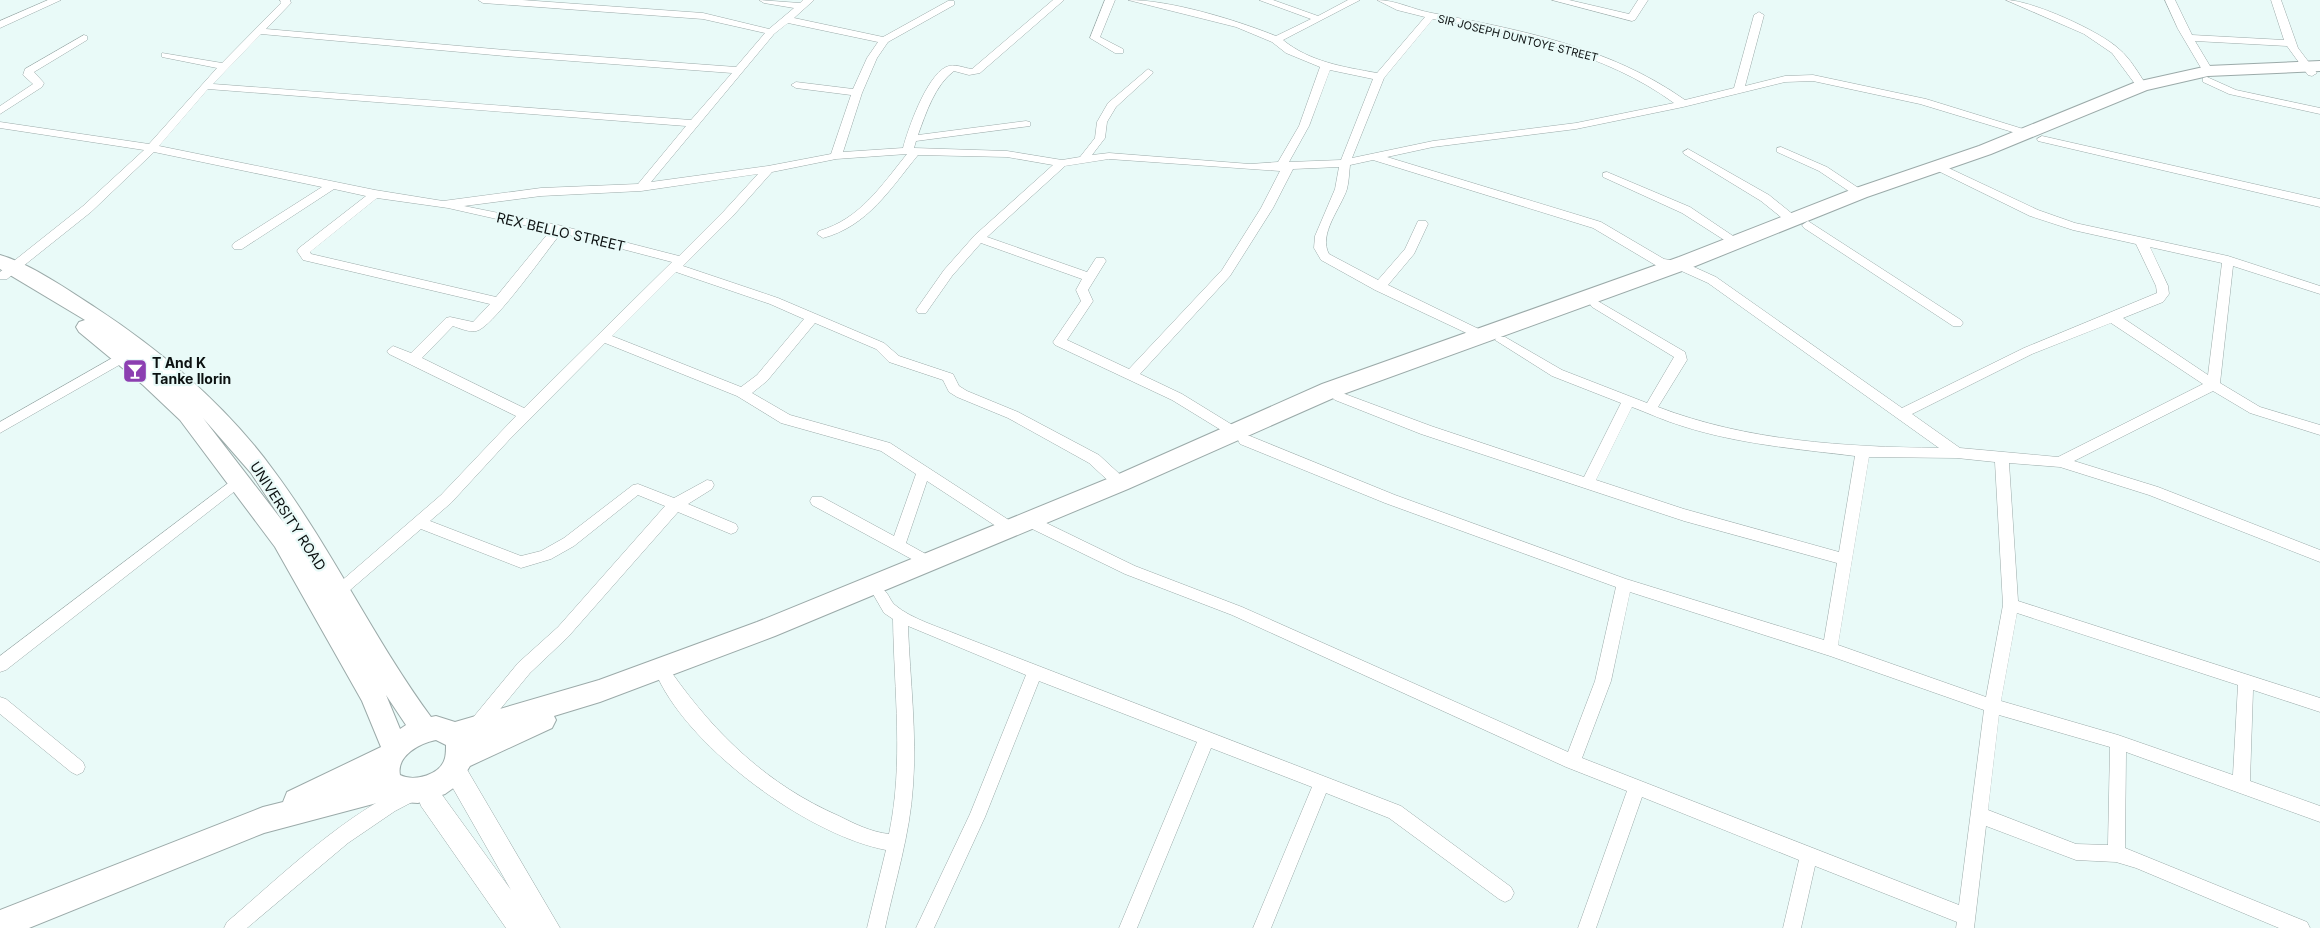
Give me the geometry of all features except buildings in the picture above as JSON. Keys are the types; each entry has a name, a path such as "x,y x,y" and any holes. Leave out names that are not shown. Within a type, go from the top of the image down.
{"main road":[{"path":"2036,136 2142,86 2208,76 2227,77 2314,70"},
{"path":"1491,337 1596,304 1800,222 1941,169 2155,92 2208,76"},
{"path":"264,820 442,781 460,747 766,629 928,562 1026,526 1335,394 1684,268 1736,242 1800,222 1860,193 1941,169"},
{"name":"UNIVERSITY ROAD","path":"4,270 70,315 123,357 188,414 283,540 373,696 392,753"},
{"name":"UNIVERSITY ROAD","path":"4,270 83,308 143,351 204,405 260,467 391,685 425,730"},
{"path":"460,747 666,678 770,640 880,594 1120,484 1240,436"},
{"path":"0,925 264,820 298,800 392,753 413,734 425,730 441,729 460,747"},
{"path":"392,753 386,768 387,778 411,789"}],"street":[{"path":"0,25 56,0"},
{"path":"483,0 703,16 771,32"},
{"path":"764,0 805,3"},
{"path":"939,0 953,2"},
{"path":"823,234 835,232 850,224 871,205 912,151 910,139 926,101 946,72 955,68 971,73 976,70 1059,0"},
{"path":"1110,0 1095,38 1119,51"},
{"path":"1133,0 1239,25 1276,40 1290,51 1326,66 1379,78"},
{"path":"1264,0 1320,19"},
{"path":"1276,40 1355,0"},
{"path":"1382,0 1431,16 1379,78 1345,163 1341,189 1321,236 1320,248 1325,257 1339,266 1380,287 1491,337 1558,373 1684,422 1726,432 1863,452 1957,453 2060,462 2153,491 2320,556"},
{"path":"1557,0 1632,18 1643,0"},
{"path":"2011,0 2087,32 2116,51 2142,86"},
{"path":"2170,0 2208,76 2233,92 2320,111"},
{"path":"2276,0 2289,43 2314,70"},
{"path":"4,270 87,209 152,148 205,86 288,1"},
{"path":"836,156 857,93 872,58 884,40 953,2"},
{"path":"641,187 771,32 805,3"},
{"path":"1739,90 1759,15"},
{"name":"SIR JOSEPH DUNTOYE STREET","path":"1431,16 1585,52 1616,64 1672,94 1683,104"},
{"path":"785,19 884,40"},
{"path":"260,31 505,53 739,70"},
{"path":"0,111 38,85 39,83 28,75 29,70 84,38"},
{"path":"2188,38 2289,43"},
{"path":"166,55 224,66"},
{"path":"1132,374 1191,313 1226,273 1267,208 1304,126 1326,66"},
{"path":"1083,160 1100,138 1102,122 1112,104 1148,72"},
{"path":"0,125 152,148 375,194 443,205 541,192 641,187 768,169 836,156 912,151 1007,154 1062,163 1109,156 1250,168 1345,163 1433,144 1576,126 1683,104 1785,79 1813,78 1922,101 2036,136 2320,203"},
{"path":"796,84 857,93"},
{"path":"205,86 695,124"},
{"path":"910,139 1026,124"},
{"path":"1780,150 1823,169 1860,193"},
{"path":"1688,152 1765,198 1957,323"},
{"path":"1372,157 1597,225 1660,263 1684,268 1712,280 1903,413 1957,453"},
{"path":"922,310 948,273 979,238 1047,179 1062,163"},
{"path":"337,593 403,535 420,523 605,338 676,264 728,214 768,169"},
{"path":"1941,169 2034,213 2073,226 2228,260 2320,290"},
{"path":"1607,175 1686,210 1736,242"},
{"path":"238,246 332,185"},
{"path":"375,194 303,251 307,257 498,302"},
{"name":"REX BELLO STREET","path":"443,205 558,229 676,264 813,317 880,346 894,359 948,377 954,389 962,394 1013,415 1094,458 1120,484"},
{"path":"1380,287 1410,250 1422,224"},
{"path":"414,359 450,321 476,327 558,229"},
{"path":"979,238 1088,277"},
{"path":"1903,413 2028,351 2159,299 2163,294 2162,286 2141,242"},
{"path":"2213,385 2228,260"},
{"path":"1100,261 1088,277 1082,290 1087,301 1059,342 1132,374 1178,397 1240,436 1390,499 1624,584 1830,649 1992,706 2118,742 2320,814"},
{"path":"1596,304 1680,354 1681,360 1650,409"},
{"path":"742,393 774,365 813,317"},
{"path":"2112,317 2213,385 2255,410 2320,430"},
{"path":"605,338 742,393 786,419 885,447 924,471 1026,526 1130,570 1237,611 1572,762 1809,856 1965,922 1992,706 2011,605 2002,457"},
{"path":"393,351 414,359 526,415"},
{"path":"0,428 123,357"},
{"path":"2060,462 2213,385"},
{"path":"1335,394 1426,430 1684,515 1844,559"},
{"path":"1588,482 1628,401"},
{"path":"1830,649 1863,452"},
{"path":"898,544 924,471"},
{"path":"1,662 239,480"},
{"path":"548,928 460,747 524,668 562,632 676,504 708,485"},
{"path":"420,523 522,562 536,560 587,528 627,494 638,489 731,528"},
{"path":"817,501 928,562"},
{"path":"1572,762 1603,681 1624,584"},
{"path":"880,594 888,609 900,616 1035,672 1395,812 1505,893"},
{"path":"2011,605 2320,705"},
{"path":"876,928 897,843 905,788 908,730 901,672 900,616"},
{"path":"925,928 977,817 1035,672"},
{"path":"666,678 683,704 717,743 759,781 814,815 883,843 897,843"},
{"path":"2241,787 2246,680"},
{"path":"0,704 77,767"},
{"path":"1128,928 1207,739"},
{"path":"2116,854 2118,742"},
{"path":"1262,928 1322,783"},
{"path":"1587,928 1637,787"},
{"path":"233,928 350,832 411,789 430,798 522,928"},
{"path":"1979,815 2082,853 2116,854 2137,860 2299,928"},
{"path":"1792,928 1809,856"}],"place":[{"name":"T And K Tanke Ilorin","path":"135,371"}]}
